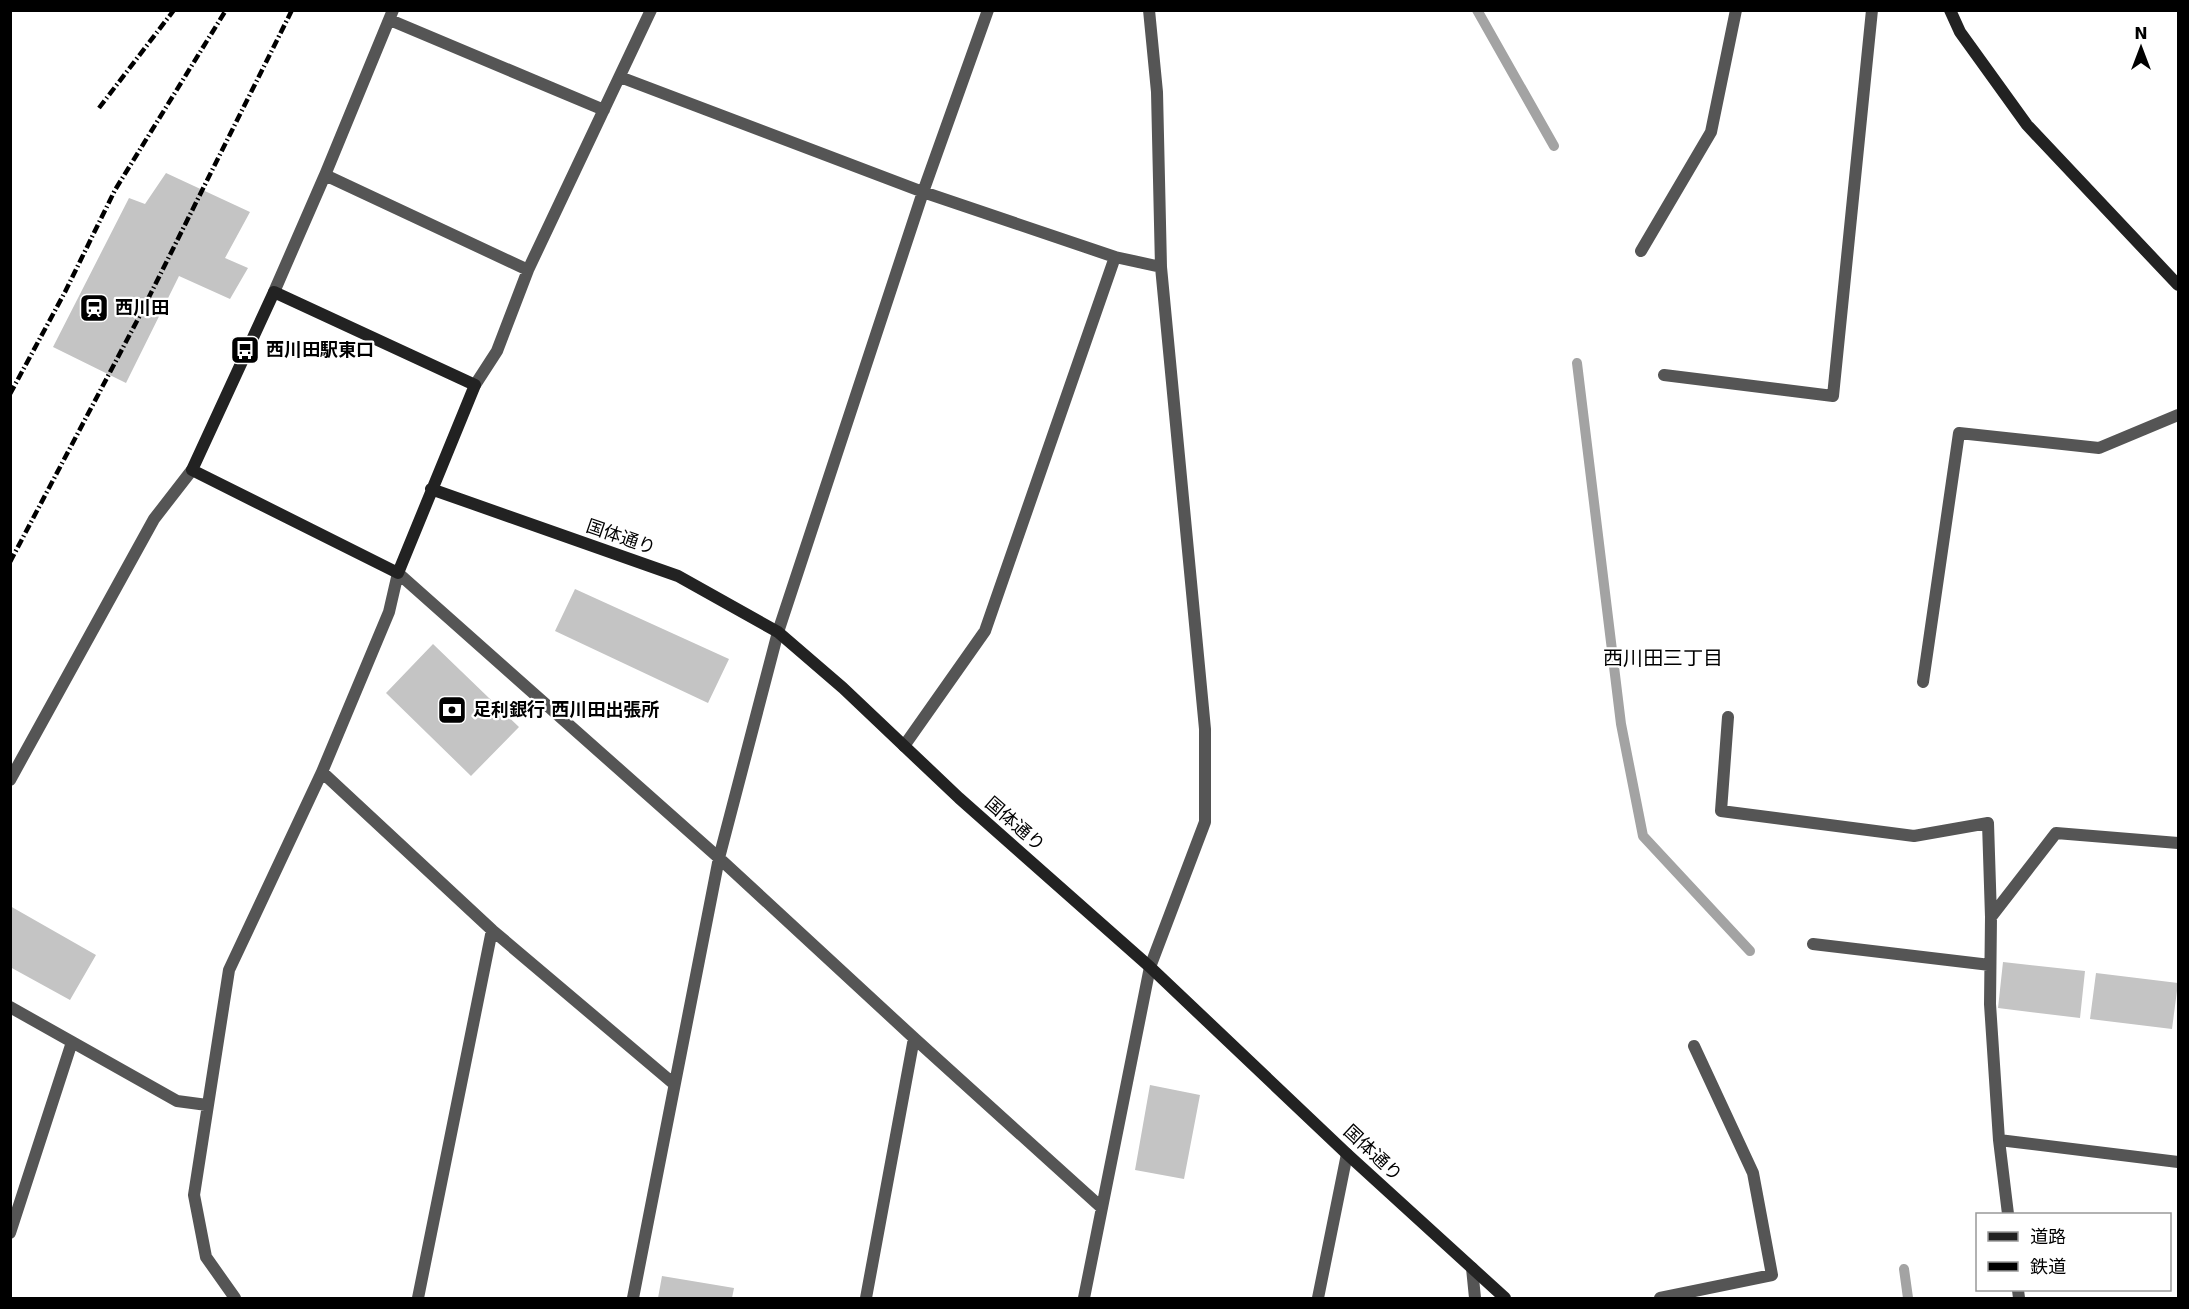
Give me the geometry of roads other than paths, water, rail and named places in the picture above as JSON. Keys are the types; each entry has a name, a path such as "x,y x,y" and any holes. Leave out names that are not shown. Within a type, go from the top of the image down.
{"main road":[{"path":"1950,10 1960,32 2027,125 2178,285"},
{"path":"274,292 475,385 398,573 192,470 274,292"},
{"name":"国体通り","path":"431,489 678,576 778,632 843,688 959,798 1150,967 1504,1299"}],"street":[{"path":"475,385 497,351 528,270 651,10"},
{"path":"633,1299 719,858 778,632 923,192 988,10"},
{"path":"1084,1299 1150,967 1205,822 1204,729 1161,267 1157,92 1149,10"},
{"path":"1641,251 1711,132 1736,10"},
{"path":"1664,375 1833,396 1872,10"},
{"path":"274,292 392,15 604,110"},
{"path":"620,77 923,192 1115,256 1161,267"},
{"path":"325,175 528,270"},
{"path":"904,746 985,632 1115,256"},
{"path":"1923,682 1959,433 2099,448 2178,416"},
{"path":"10,780 154,519 192,470"},
{"path":"234,1299 206,1257 194,1195 229,970 322,772 389,612 398,573 719,858 1102,1208"},
{"path":"1728,717 1721,811 1914,836 1989,822 1990,1004 1999,1140 2008,1213"},
{"path":"322,772 492,930 674,1084"},
{"path":"1991,917 2056,833 2178,843"},
{"path":"418,1299 492,930"},
{"path":"1813,944 1990,966"},
{"path":"10,1007 177,1101 207,1105"},
{"path":"866,1299 914,1038"},
{"path":"10,1233 72,1042"},
{"path":"1660,1299 1772,1275 1753,1173 1694,1046"},
{"path":"1999,1140 2178,1162"},
{"path":"1318,1299 1347,1154"},
{"path":"1472,1268 1474,1299"}],"waterway":[{"path":"1477,10 1554,146"},
{"path":"1577,363 1621,724 1643,836 1750,951"},
{"path":"1904,1269 1908,1298"}],"railway":[{"path":"99,108 174,10"},
{"path":"10,394 65,292 115,190 226,10"},
{"path":"10,562 138,319 292,10"}],"place":[{"name":"西川田","path":"94,308"},
{"name":"西川田駅東口","path":"245,350"},
{"name":"足利銀行 西川田出張所","path":"452,710"}],"district":[{"name":"西川田三丁目","path":"1663,658"}]}
